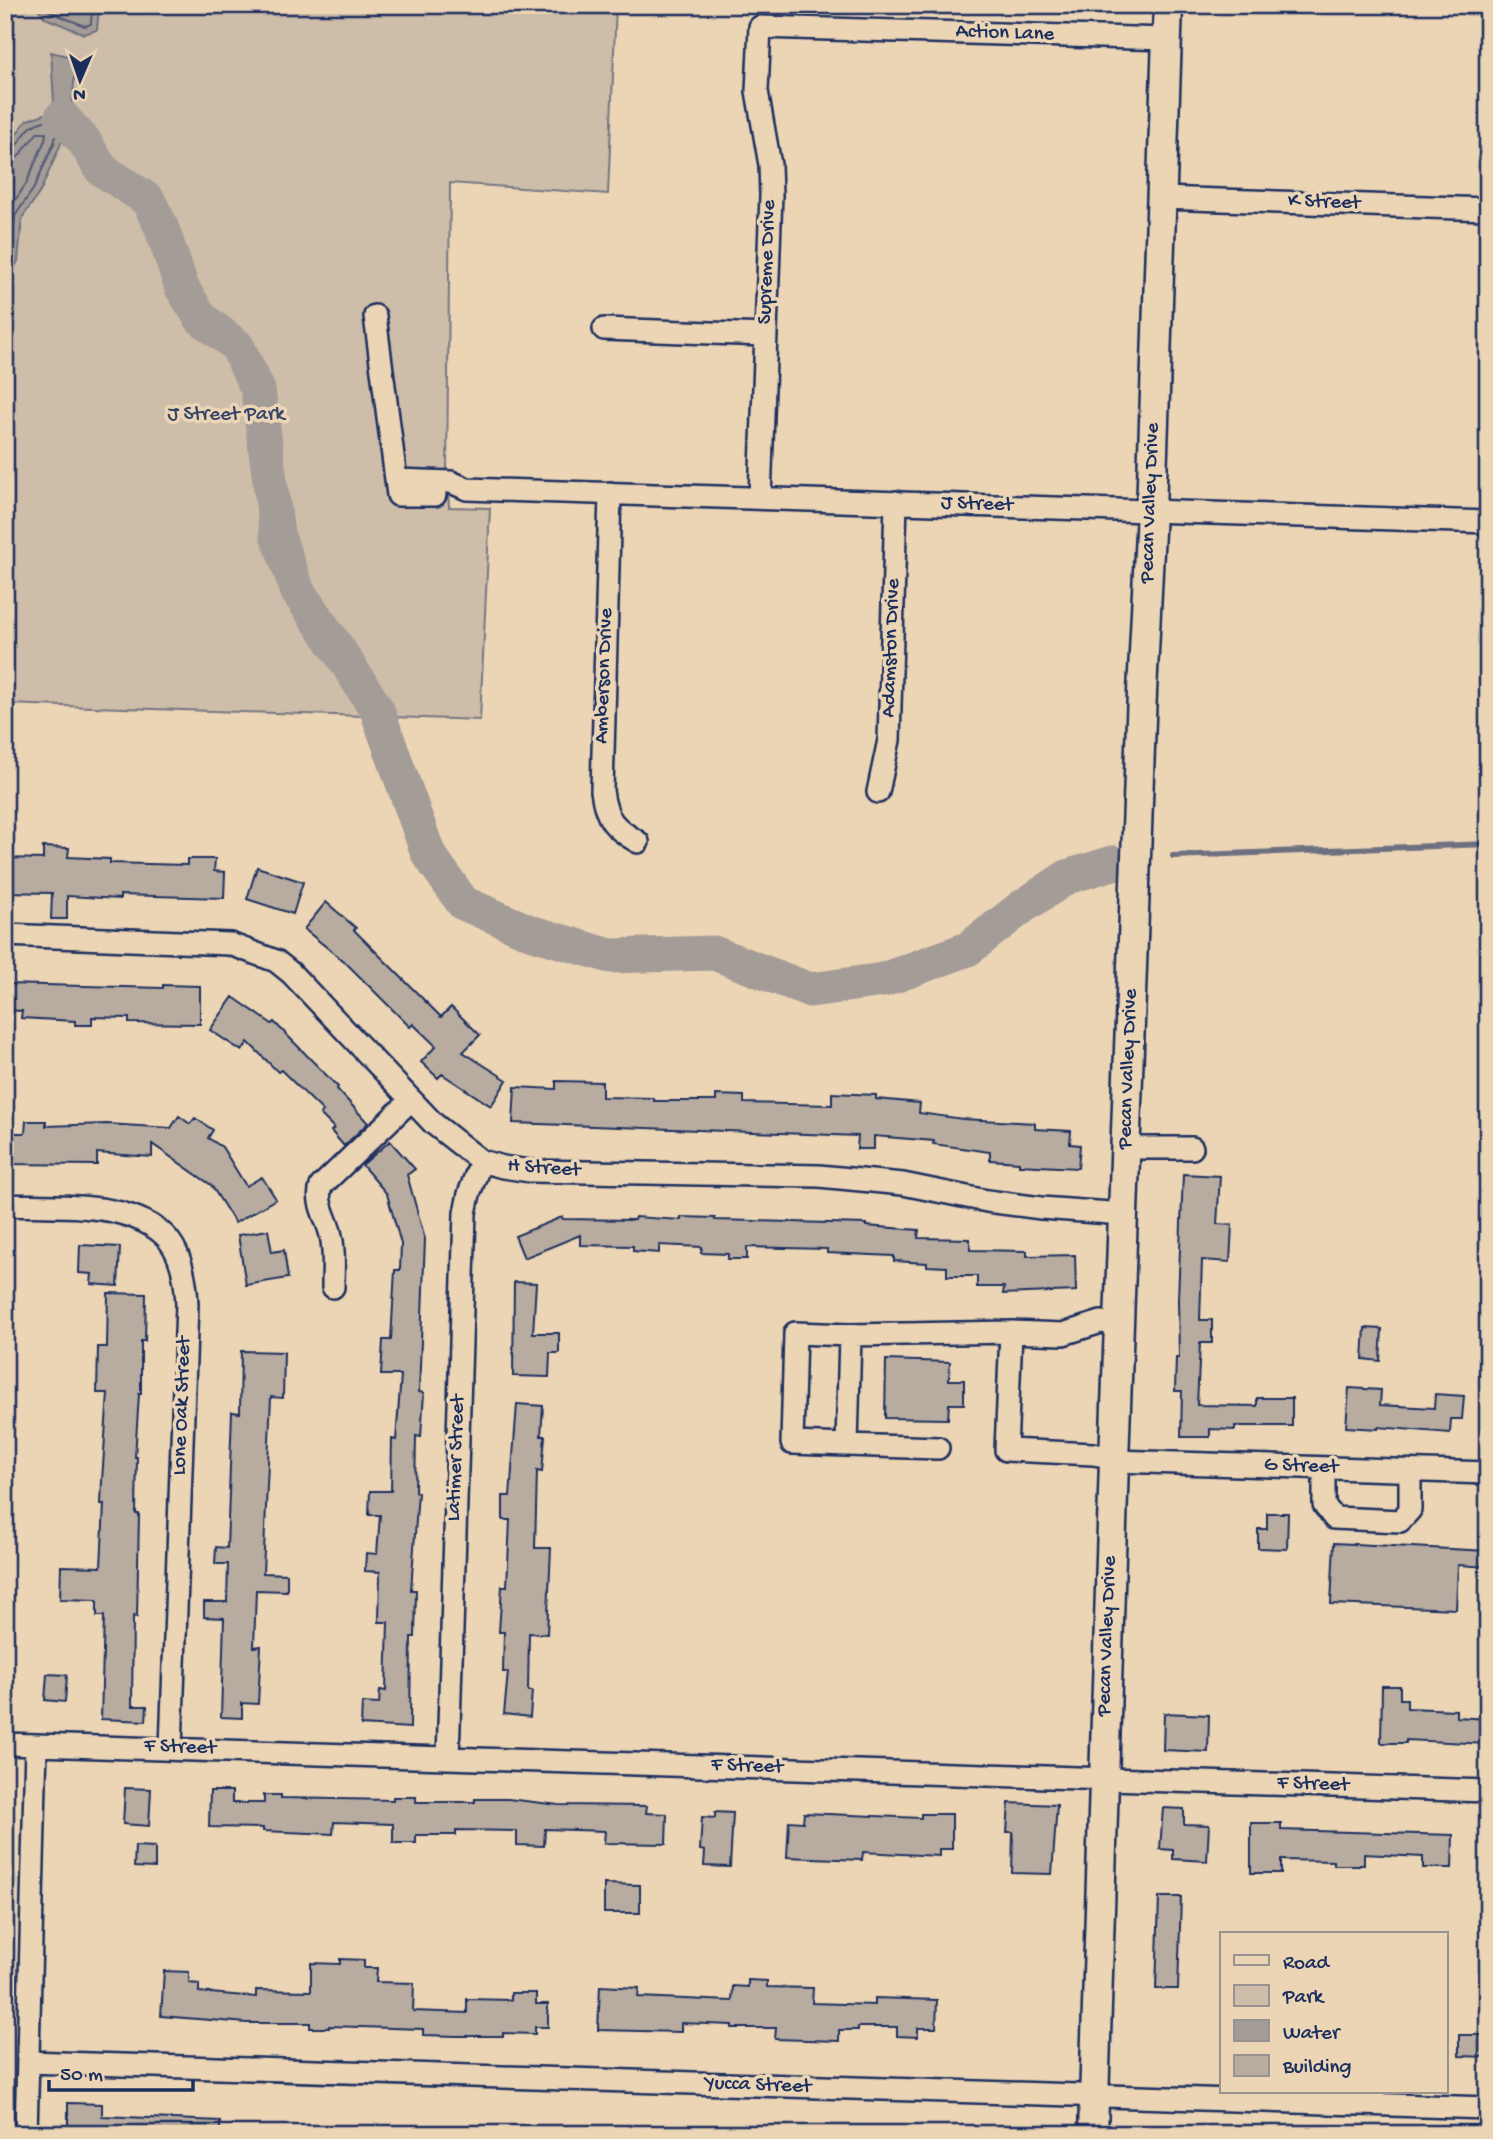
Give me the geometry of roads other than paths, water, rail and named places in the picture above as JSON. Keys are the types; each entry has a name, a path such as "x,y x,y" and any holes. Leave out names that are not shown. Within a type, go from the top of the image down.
{"main road":[{"name":"Pecan Valley Drive","path":"1093,2134 1114,1461 1168,5"}],"street":[{"name":"Action Lane","path":"760,27 1167,39"},
{"name":"Supreme Drive","path":"760,27 757,91 770,165 771,195 760,498"},
{"name":"K Street","path":"1161,198 1488,209"},
{"name":"J Street","path":"375,316 397,487 452,482 467,489 1488,522"},
{"path":"604,329 765,335"},
{"name":"Amberson Drive","path":"610,493 602,791 605,813 619,831 638,842"},
{"name":"Adamston Drive","path":"878,792 889,740 896,502"},
{"name":"H Street","path":"5,935 230,944 276,961 291,973 433,1124 481,1161 503,1167 530,1171 819,1176 903,1184 987,1201 1041,1208 1124,1214"},
{"path":"332,1287 331,1233 319,1198 321,1186 411,1100"},
{"path":"1126,1148 1192,1148"},
{"name":"Latimer Street","path":"447,1758 465,1213 481,1161"},
{"name":"Lone Oak Street","path":"5,1205 102,1209 131,1216 165,1235 180,1261 187,1304 171,1748"},
{"path":"938,1448 792,1443 795,1333 1063,1334 1101,1322 1119,1324"},
{"name":"G Street","path":"1010,1332 1006,1450 1093,1454 1114,1461 1488,1474"},
{"path":"847,1446 850,1335"},
{"path":"1324,1468 1324,1505 1334,1517 1400,1521 1410,1510 1410,1471"},
{"name":"F Street","path":"5,1744 1488,1791"},
{"path":"26,2134 36,1745"},
{"name":"Yucca Street","path":"28,2062 1488,2108"}],"water":[{"path":"36,5 99,5 97,30 84,34 45,18"},
{"path":"51,52 76,58 72,108 60,146 40,192 22,218 18,261 5,285 5,149 27,120 48,113 54,103"}],"waterway":[{"path":"62,117 84,141 101,169 148,200 161,226 182,288 201,318 237,346 258,390 277,534 298,592 377,710 428,853 463,903 530,932 610,956 714,953 810,990 883,980 968,949 1022,907 1067,877 1113,863"},
{"path":"1173,856 1488,844"}],"park label":[{"name":"J Street Park","path":"226,415"}]}
